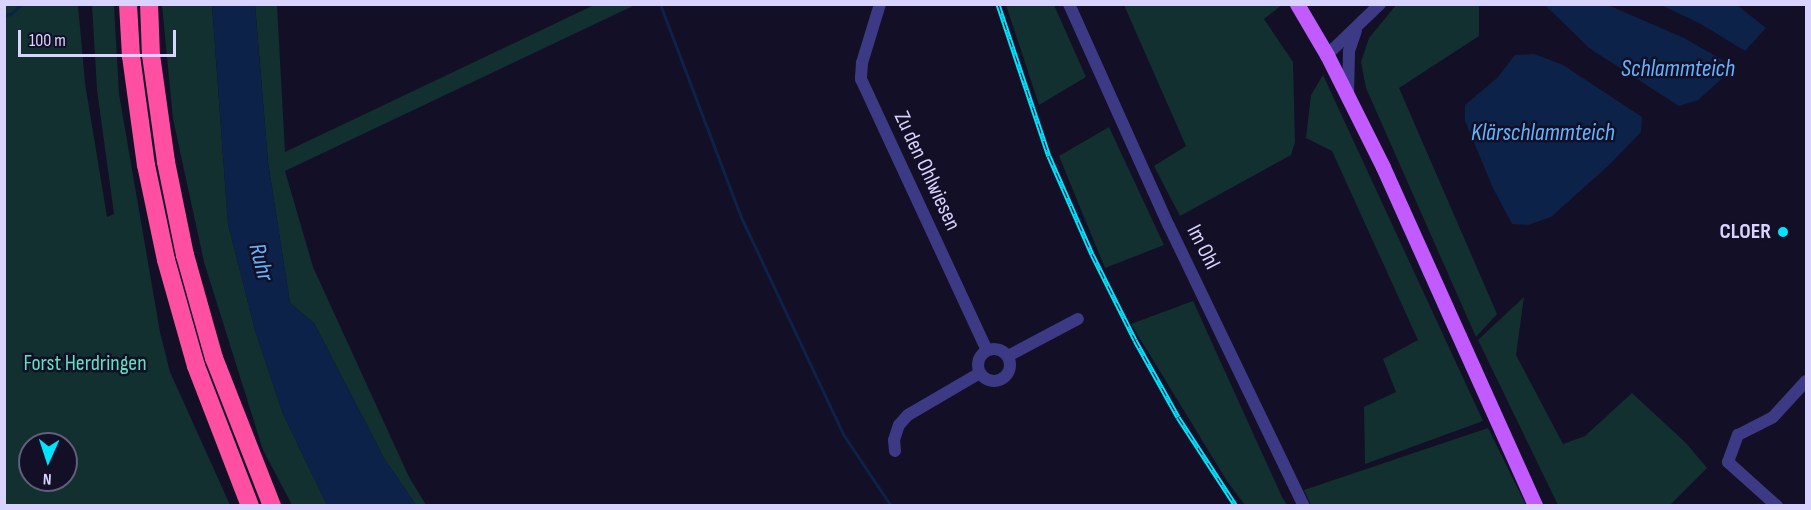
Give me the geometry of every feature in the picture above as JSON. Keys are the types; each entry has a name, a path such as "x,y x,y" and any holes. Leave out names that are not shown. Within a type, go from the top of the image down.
{"highway":[{"path":"128,4 131,56 146,165 166,260 196,366 250,506"},
{"path":"149,4 152,55 166,162 185,255 214,358 272,506"}],"main road":[{"path":"1297,4 1327,55 1434,277 1535,506"}],"street":[{"name":"Zu den Ohlwiesen","path":"880,4 862,63 861,79 987,350"},
{"name":"Im Ohl","path":"1069,4 1169,226 1304,506"},
{"path":"1327,55 1380,4"},
{"path":"1348,97 1349,51 1356,28"},
{"path":"1008,356 1078,318"},
{"path":"987,350 1001,350 1008,356 1009,372 1002,379 987,380 980,373 979,358 987,350"},
{"path":"895,451 894,440 899,425 908,415 980,373"},
{"path":"1777,506 1728,462 1738,435 1773,417 1806,381"}],"green space":[{"path":"1397,4 1479,5 1479,36 1399,88 1497,314 1476,337 1366,88 1361,62 1369,38"},
{"name":"Forst Herdringen","path":"4,5 78,5 85,83 107,217 114,214 97,90 92,5 114,5 119,94 160,332 170,372 230,505 5,505"},
{"path":"162,5 212,5 228,224 255,330 283,414 327,505 292,505 263,450 204,262 173,119"},
{"path":"255,5 277,5 285,152 594,5 635,5 285,171 313,267 409,477 426,505 416,505 385,460 314,323 290,303 268,162"},
{"path":"1006,5 1054,5 1086,77 1039,105"},
{"path":"1124,5 1282,5 1264,19 1293,62 1295,142 1291,155 1180,216 1154,166 1186,146"},
{"path":"1323,75 1483,421 1365,464 1364,407 1396,392 1383,359 1418,340 1332,151 1306,138 1311,95"},
{"path":"1109,127 1164,245 1105,268 1059,156"},
{"path":"1524,297 1516,355 1563,444 1585,436 1632,393 1686,443 1707,468 1670,505 1558,505 1478,340"},
{"path":"1193,301 1287,505 1245,505 1227,481 1131,324"},
{"path":"1488,428 1526,505 1311,505 1304,490"}],"water":[{"name":"Ruhr","path":"212,5 255,5 268,162 290,303 314,323 385,460 416,505 327,505 283,414 255,330 228,224"},
{"name":"Schlammteich","path":"1545,5 1608,5 1684,38 1735,67 1698,100 1679,106 1589,48"},
{"name":"Schlammteich","path":"1661,5 1737,5 1766,28 1745,51 1701,24"},
{"name":"Klärschlammteich","path":"1534,54 1563,65 1642,117 1641,132 1609,165 1551,217 1528,225 1512,224 1493,188 1465,121 1465,105 1497,78 1515,55"}],"waterway":[{"path":"4,15 11,14 21,4"},
{"path":"660,4 740,215 843,434 891,506"}],"railway":[{"path":"998,4 1049,156 1092,254 1135,340 1178,417 1236,506"}],"place":[{"name":"CLOER","path":"1783,232"}]}
